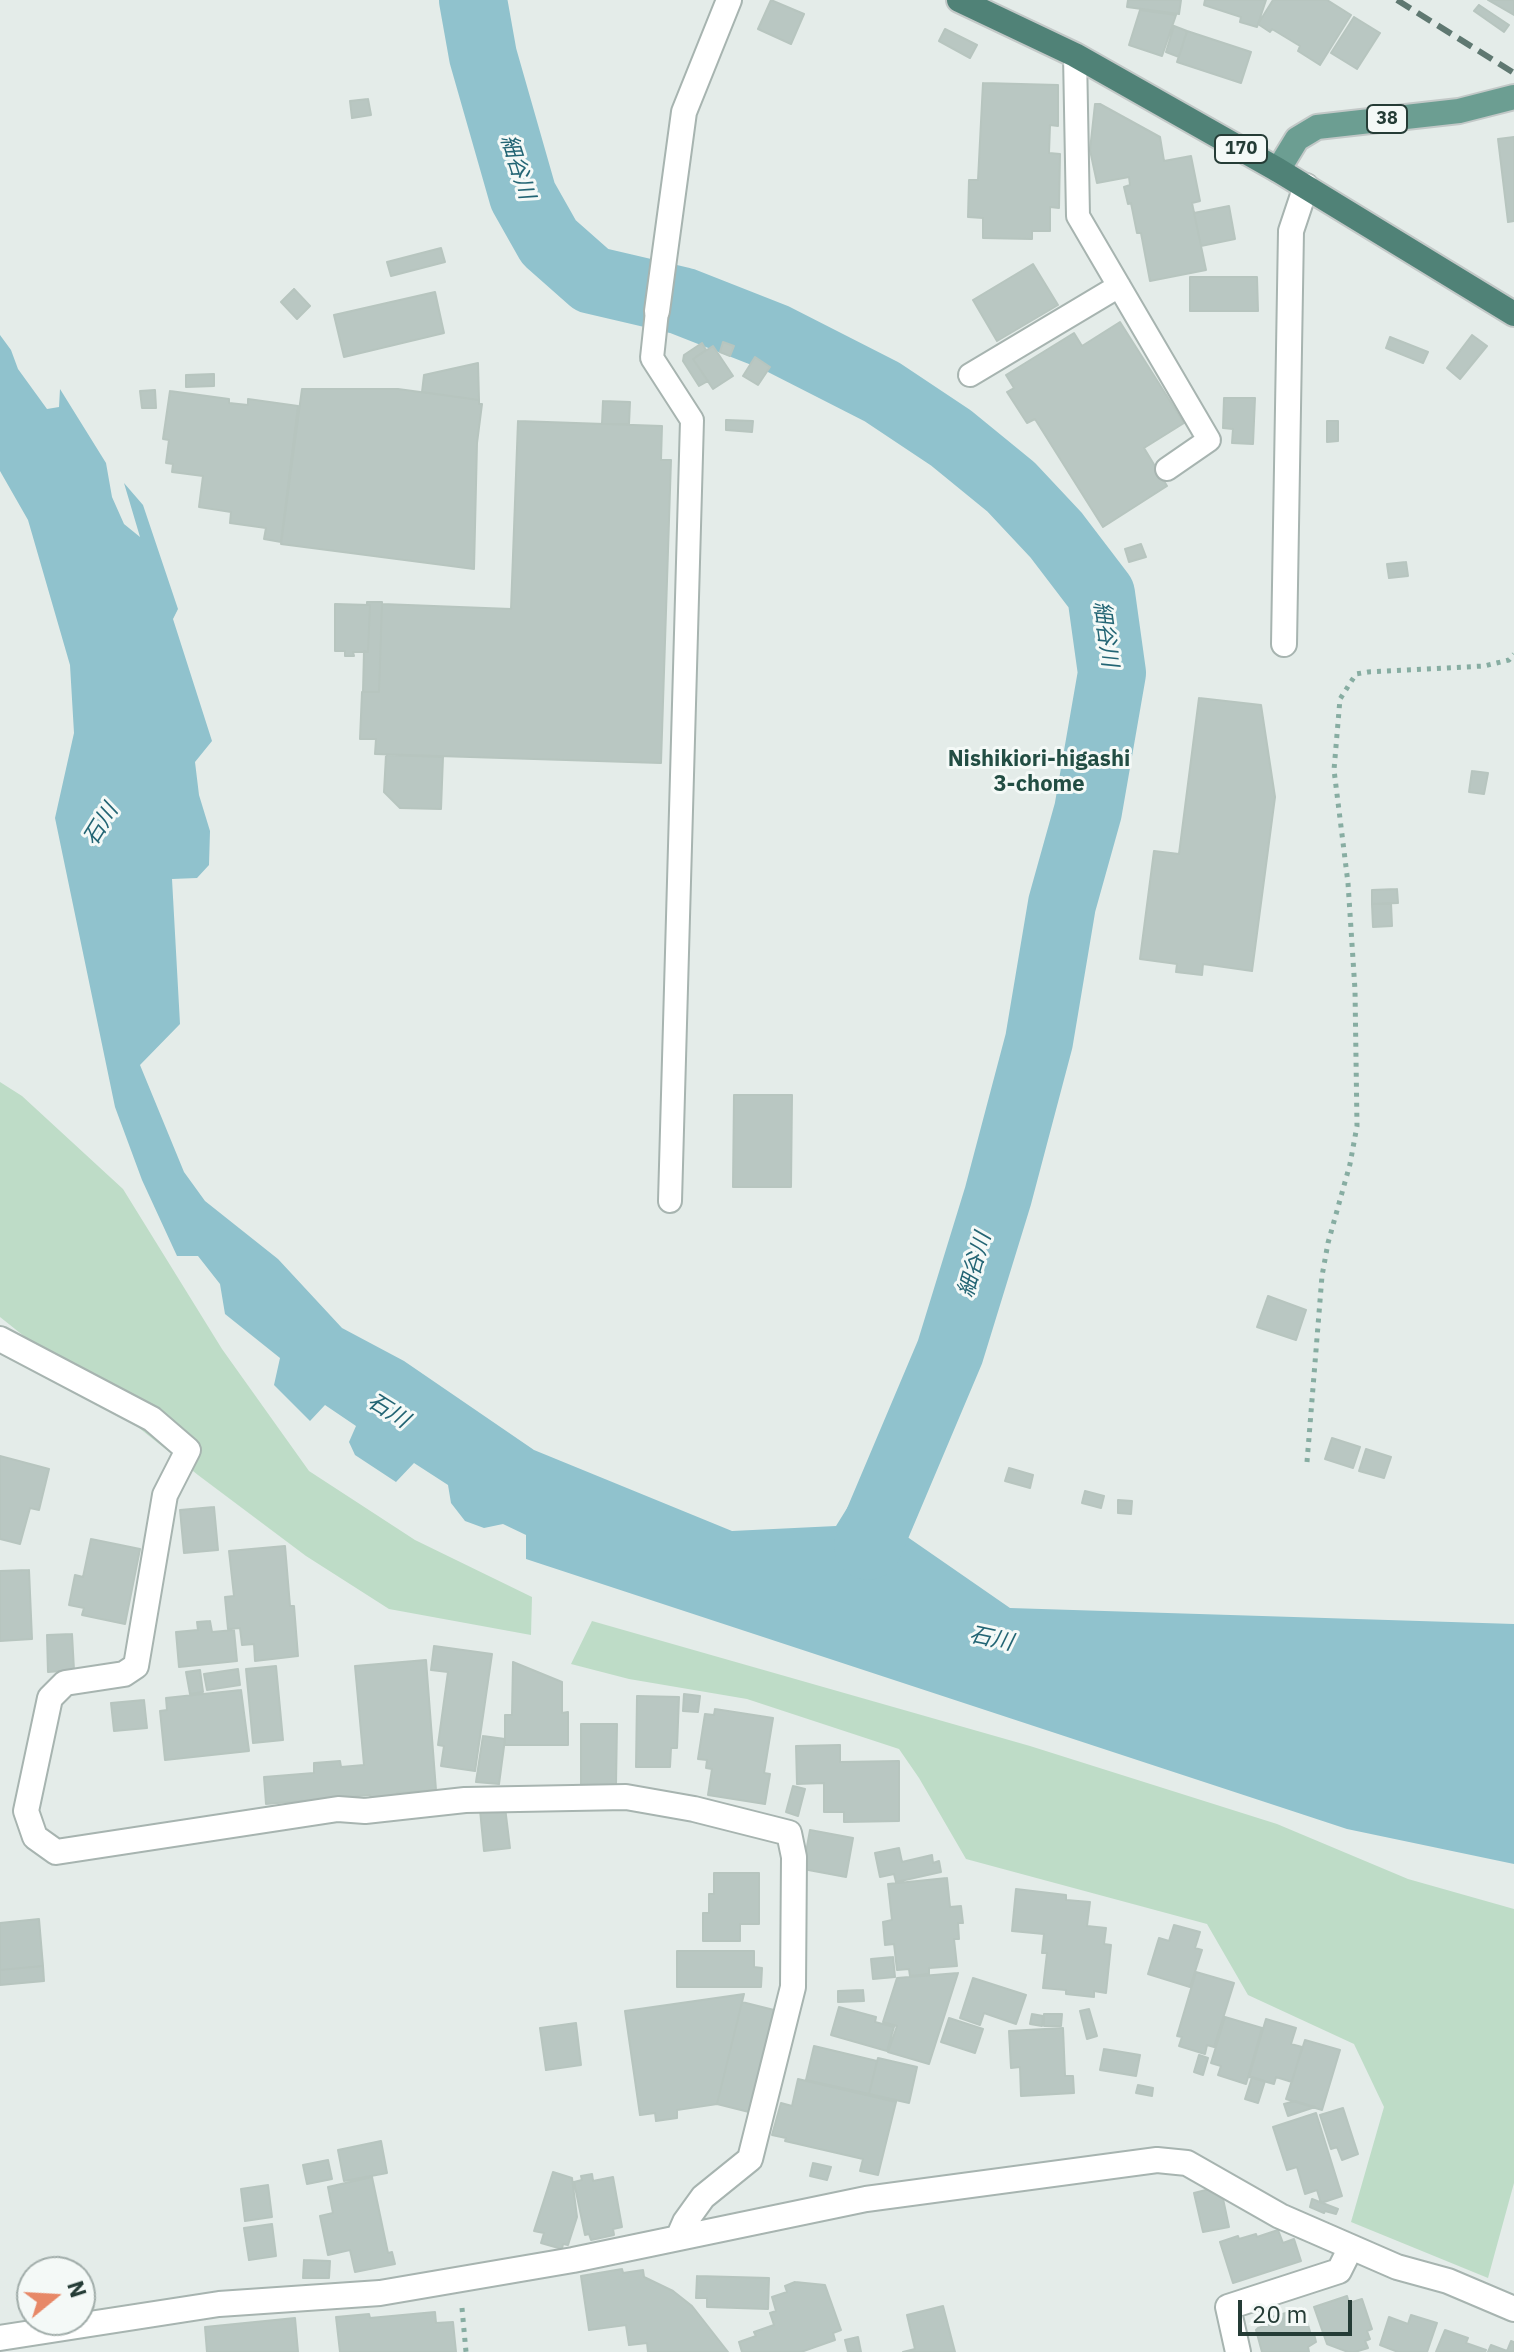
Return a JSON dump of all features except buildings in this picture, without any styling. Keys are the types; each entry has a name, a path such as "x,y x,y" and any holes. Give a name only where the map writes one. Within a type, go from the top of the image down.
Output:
{"highway":[{"name":"170","path":"959,0 1075,55 1306,186 1514,314"}],"main road":[{"name":"38","path":"1278,170 1297,139 1317,127 1459,111 1514,97"}],"street":[{"path":"657,311 684,112 729,0"},
{"path":"1284,644 1291,231 1306,186"},
{"path":"0,1339 152,1419 188,1450 165,1495 136,1666 124,1674 65,1683 50,1698 26,1811 35,1837 56,1852 338,1809 365,1811 465,1800 626,1797 694,1809 789,1833 794,1857 793,1987 750,2159 703,2197 678,2238"},
{"path":"0,2338 219,2304 380,2293 573,2260 866,2199 1157,2160 1187,2163 1280,2216 1397,2267 1448,2281 1514,2309"},
{"path":"1238,2352 1228,2307 1339,2271 1351,2247"}],"lane":[{"path":"1075,55 1078,216 1209,440 1167,469"},
{"path":"970,375 1119,286"},
{"path":"657,311 652,358 692,420 670,1201"}],"path":[{"path":"1307,1462 1322,1276 1357,1126 1355,990 1334,770 1340,699 1356,674 1484,666 1509,660 1514,654"},
{"path":"459,2279 466,2352"}],"green space":[{"path":"0,1082 22,1096 123,1189 222,1349 309,1471 415,1540 532,1597 531,1635 389,1609 306,1556 198,1475 0,1317"},
{"path":"592,1621 1030,1746 1277,1824 1408,1879 1514,1909 1514,2183 1488,2278 1351,2222 1384,2107 1354,2044 1248,1995 1207,1924 966,1859 899,1749 747,1699 629,1679 571,1664"}],"water":[{"name":"石川","path":"0,335 11,350 18,369 47,409 59,407 60,389 106,463 112,497 124,524 140,537 124,483 143,505 178,609 173,619 212,741 195,762 199,795 210,831 209,865 197,878 172,879 180,1024 140,1065 184,1172 205,1201 278,1259 342,1328 404,1361 534,1450 732,1531 836,1526 880,1455 914,1463 906,1536 1010,1608 1514,1624 1514,1864 1347,1829 526,1559 526,1535 503,1524 484,1528 465,1521 451,1503 448,1485 414,1463 396,1482 355,1455 349,1442 356,1426 325,1405 310,1421 274,1385 280,1358 225,1314 220,1284 198,1256 177,1256 142,1180 115,1107 55,818 74,733 70,665 28,520 0,471"}],"waterway":[{"name":"細谷川","path":"473,0 483,56 523,196 549,242 592,280 682,301 776,338 882,392 951,438 1011,487 1056,535 1101,594 1112,673 1088,811 1062,904 1039,1041 998,1196 950,1352 868,1546"}],"railway":[{"path":"1397,0 1514,73"}],"district":[{"name":"Nishikiori-higashi 3-chome","path":"1039,772"}]}
